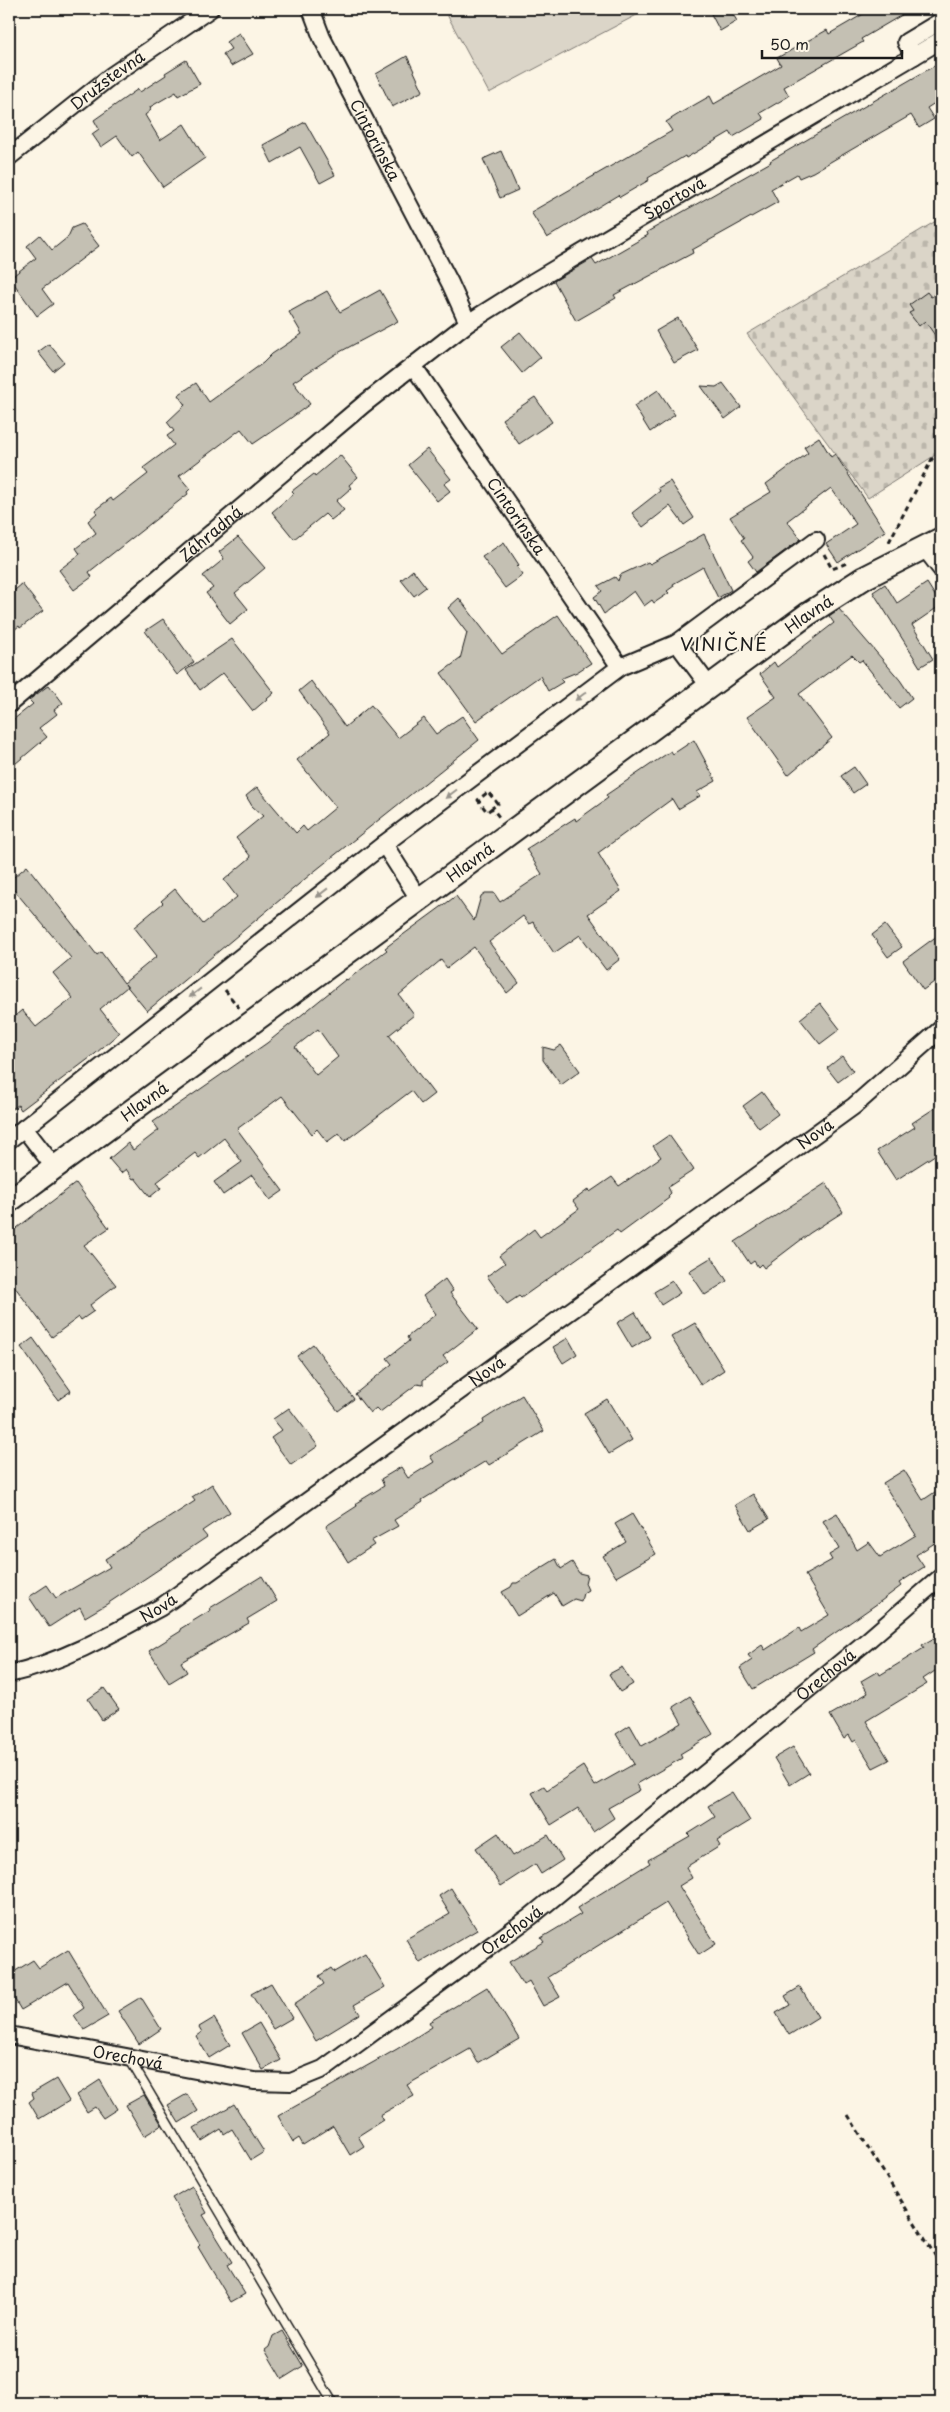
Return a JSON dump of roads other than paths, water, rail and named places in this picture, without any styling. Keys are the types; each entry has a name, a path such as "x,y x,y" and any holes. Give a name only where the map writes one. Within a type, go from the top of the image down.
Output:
{"main road":[{"name":"Hlavná","path":"9,1201 834,595 933,543"}],"street":[{"name":"Družstevná","path":"9,157 111,76 210,9"},
{"name":"Cintorínska","path":"311,9 322,38 450,284 468,323"},
{"path":"914,56 906,42 941,21"},
{"name":"Športová","path":"414,367 468,323 558,267 941,40"},
{"name":"Cintorínska","path":"414,367 620,667"},
{"name":"Záhradná","path":"9,704 364,404 414,367"},
{"path":"9,1140 384,844 620,667 677,642 816,540"},
{"path":"933,543 941,569"},
{"path":"677,642 709,686"},
{"path":"384,844 419,899"},
{"name":"Nová","path":"9,1674 61,1658 97,1642 161,1607 854,1106 941,1029"},
{"path":"24,1128 55,1168"},
{"name":"Orechová","path":"9,2035 130,2060 267,2082 291,2082 323,2070 530,1917 867,1641 941,1577"}],"lane":[{"path":"130,2060 333,2403"}],"district":[{"name":"VINIČNÉ","path":"724,644"}]}
